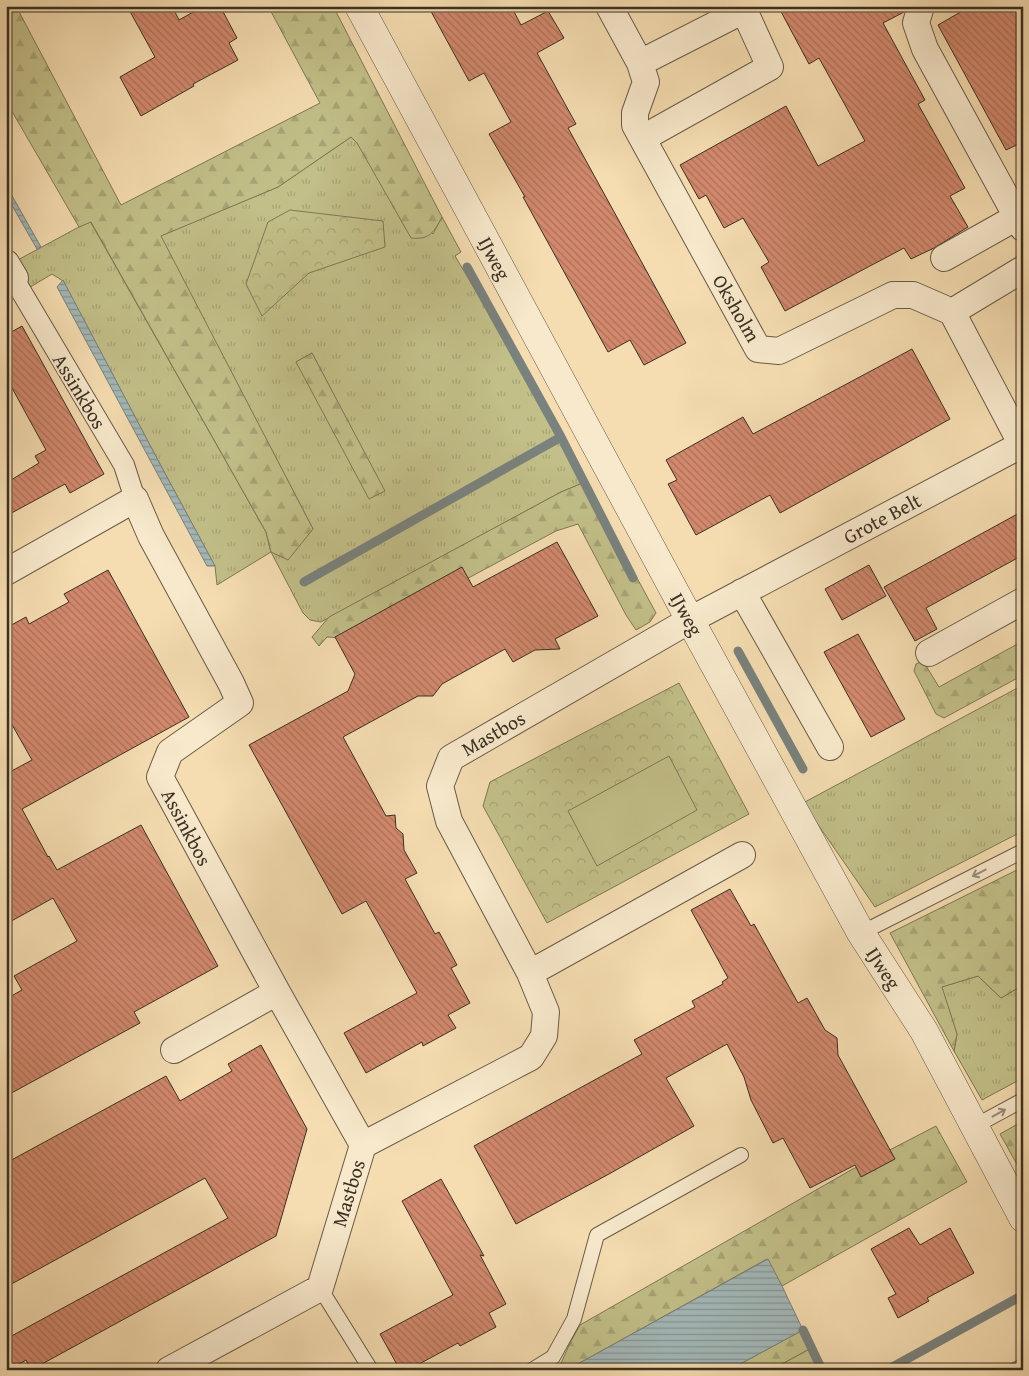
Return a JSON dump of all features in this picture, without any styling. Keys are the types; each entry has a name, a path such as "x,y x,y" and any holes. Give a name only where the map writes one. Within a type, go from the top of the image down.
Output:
{"street":[{"name":"IJweg","path":"359,6 861,933 924,1031 1023,1218"},
{"name":"Oksholm","path":"609,6 640,63 646,82 634,113 636,124 758,348 779,351 893,295 913,295 952,312"},
{"path":"921,6 916,24 925,49 1020,222 944,258"},
{"path":"640,63 744,10 770,67 643,138"},
{"path":"6,263 15,278 12,284"},
{"path":"1022,445 952,312 1023,269"},
{"name":"Assinkbos","path":"12,284 124,465 134,499 150,536 231,683 240,703 170,752 160,777 363,1145"},
{"name":"Grote Belt","path":"690,620 1022,445"},
{"path":"6,572 134,499"},
{"path":"742,592 830,747"},
{"path":"929,653 1023,601"},
{"name":"Mastbos","path":"320,1288 363,1145 531,1057 544,1036 546,1012 530,973 448,821 440,786 451,758 690,620"},
{"path":"530,973 742,855"},
{"path":"174,1050 277,992"},
{"path":"169,1370 320,1288"}],"lane":[{"path":"861,933 1023,851"},
{"path":"975,1126 1023,1100"},
{"path":"532,1370 553,1358 574,1319 596,1235 740,1155"},
{"path":"320,1288 371,1370"}],"green space":[{"path":"6,6 16,6 121,205 320,103 268,6 333,6 442,217 431,234 423,238 411,238 357,143 351,137 278,187 161,236 313,529 288,560 271,552 266,532 91,222 79,227 6,101"},
{"path":"351,137 433,234 442,217 461,252 455,256 544,406 585,482 561,492 321,622 310,620 303,613 271,552 313,529 160,236 278,187","holes":["312,353 384,491 296,362"]},
{"path":"290,210 383,221 385,247 309,273 262,316 246,284 268,222"},
{"path":"90,221 266,532 271,552 217,585 215,566 63,281 52,274 27,289 14,262"},
{"path":"312,353 385,491 369,499 296,362"},
{"path":"585,482 656,613 650,622 636,630 626,615 578,524 556,531 349,642 342,638 327,637 319,646 312,637 329,617 561,492"},
{"path":"1023,641 1023,675 944,718 936,714 914,671 916,664 923,661 939,687"},
{"path":"679,683 749,814 547,923 483,806 490,782"},
{"path":"1023,685 1023,831 875,907 803,803"},
{"path":"669,756 697,810 597,866 568,811"},
{"path":"1023,867 1023,985 1001,998 978,976 942,987 957,1034 954,1051 890,933"},
{"path":"978,976 1001,998 1023,985 1023,1078 982,1100 954,1051 957,1034 941,987"},
{"path":"1023,1121 1023,1175 1000,1134"},
{"path":"936,1126 967,1182 782,1286 767,1259 567,1370 558,1370 580,1325 851,1170"},
{"path":"803,1330 813,1347 771,1370 729,1370"},
{"path":"813,1347 827,1370 771,1370"},
{"path":"1023,1357 1023,1370 999,1370"}],"shaded area":[{"path":"6,185 41,247 37,249 6,195"},
{"path":"63,280 215,566 207,566 57,287"},
{"path":"768,1259 803,1330 729,1370 567,1370"}],"building":[{"path":"127,6 172,6 179,20 204,6 220,6 237,38 229,43 238,60 193,84 194,86 141,116 120,77 155,57"},
{"path":"428,6 511,6 521,25 548,11 564,38 537,53 576,124 568,128 686,343 644,365 630,340 608,352 489,134 511,122 484,73 469,81"},
{"path":"778,6 905,6 904,12 883,23 925,100 918,104 965,188 950,196 968,227 934,248 911,259 904,248 785,311 761,267 769,262 743,218 724,228 706,195 699,199 680,165 786,106 818,166 865,141 819,58 809,64"},
{"path":"971,6 1023,6 1023,142 1006,150 938,25"},
{"path":"22,326 104,474 70,493 65,484 6,516 6,483 39,463 35,456 46,450 6,377 6,335"},
{"path":"912,349 950,419 780,513 770,495 696,535 668,484 677,480 666,460 743,417 753,434"},
{"path":"1023,511 1023,555 926,608 937,629 915,641 884,587"},
{"path":"557,542 598,616 555,639 560,649 535,650 513,662 505,649 442,684 433,696 418,696 343,737 386,816 395,815 396,828 403,834 404,850 417,873 405,879 435,934 439,932 457,965 451,968 470,1003 448,1015 456,1028 423,1046 422,1042 366,1073 344,1033 417,993 366,901 342,914 249,745 348,691 355,674 335,637 462,567 473,587"},
{"path":"869,565 886,596 842,620 825,589"},
{"path":"108,570 189,717 22,809 57,870 141,825 218,966 134,1012 140,1023 6,1096 6,999 22,990 14,976 77,941 53,898 6,924 6,774 32,760 6,714 6,628 26,617 29,624 69,602 64,594"},
{"path":"858,634 905,719 871,737 824,652"},
{"path":"730,889 751,926 754,924 798,1003 807,998 825,1030 837,1038 838,1055 895,1159 861,1177 855,1165 810,1188 783,1138 773,1143 751,1100 744,1077 727,1044 666,1078 694,1126 516,1224 474,1146 642,1054 634,1040 695,1007 692,1001 723,984 722,982 728,978 691,910"},
{"path":"261,1045 307,1129 276,1236 31,1370 26,1360 6,1370 6,1339 228,1218 205,1178 6,1287 6,1163 166,1076 180,1101 232,1071 228,1064"},
{"path":"441,1179 484,1256 480,1255 506,1304 489,1313 496,1327 460,1346 458,1343 408,1370 400,1370 380,1334 453,1295 402,1201"},
{"path":"909,1228 920,1245 950,1228 974,1273 927,1298 929,1301 898,1318 888,1298 896,1294 871,1249"}],"waterway":[{"path":"467,267 561,437"},
{"path":"304,582 561,437 633,578"},
{"path":"738,651 803,769"},
{"path":"887,1370 1023,1295"},
{"path":"803,1330 822,1370"}]}
